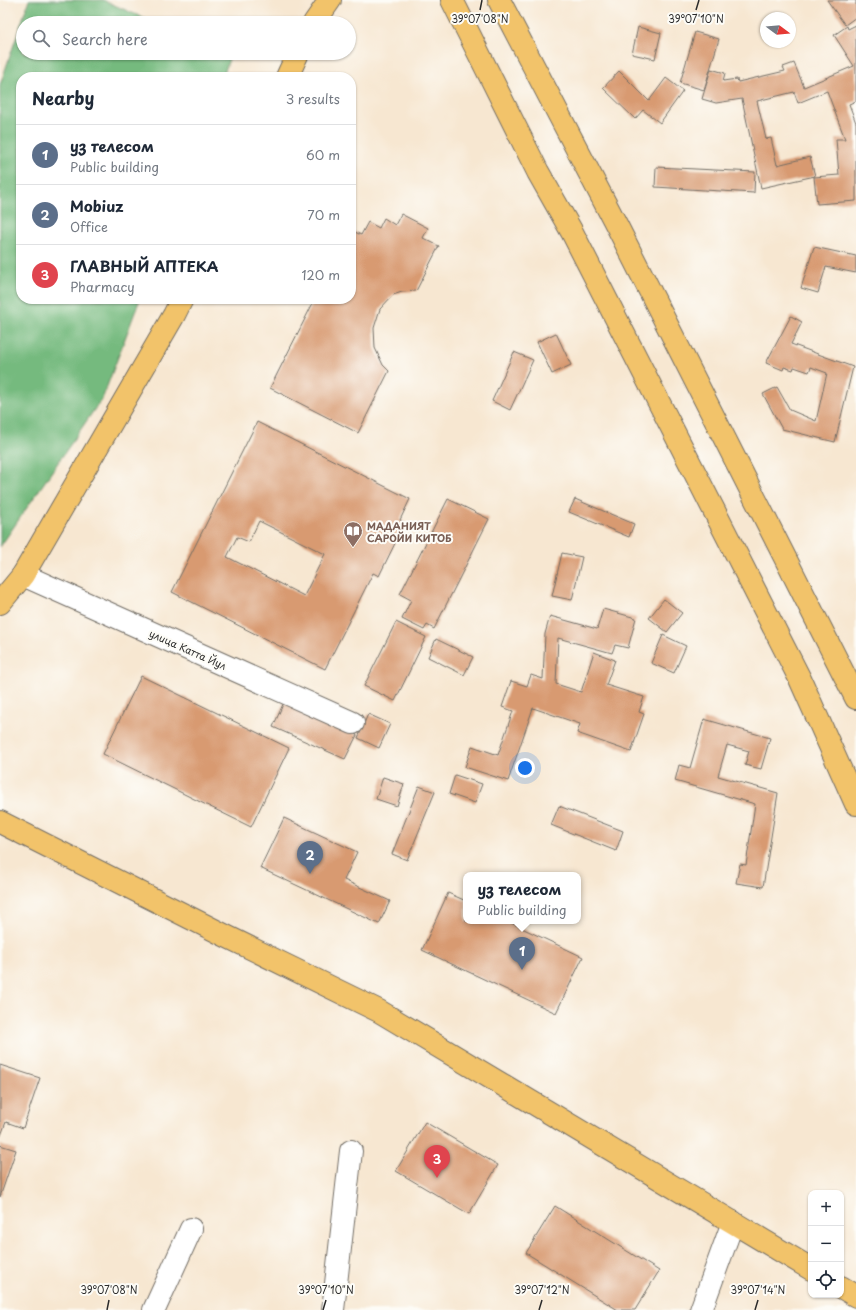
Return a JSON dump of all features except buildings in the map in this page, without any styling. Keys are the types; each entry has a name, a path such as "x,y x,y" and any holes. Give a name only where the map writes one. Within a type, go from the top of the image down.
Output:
{"main road":[{"path":"319,16 330,0"},
{"path":"452,0 538,172 572,232 800,679 855,797"},
{"path":"499,0 616,224 856,698"},
{"path":"289,72 295,60"},
{"path":"0,603 23,575 180,304"},
{"path":"0,822 379,1011 808,1267"},
{"path":"844,1289 856,1296"}],"street":[{"name":"улица Катта Йул","path":"23,575 354,723"},
{"path":"333,1310 351,1151"},
{"path":"701,1310 733,1222"},
{"path":"154,1310 191,1229"}],"green space":[{"path":"29,0 103,0 139,16 24,16"},
{"path":"16,38 16,60 229,60 225,72 16,72 16,304 138,304 103,397 0,547 0,85"}],"place":[{"name":"МАДАНИЯТ САРОЙИ КИТОБ","path":"353,548"},
{"name":"Mobiuz","path":"310,874"},
{"name":"уз телесом","path":"522,970"},
{"name":"ГЛАВНЫЙ АПТЕКА","path":"437,1178"}]}
